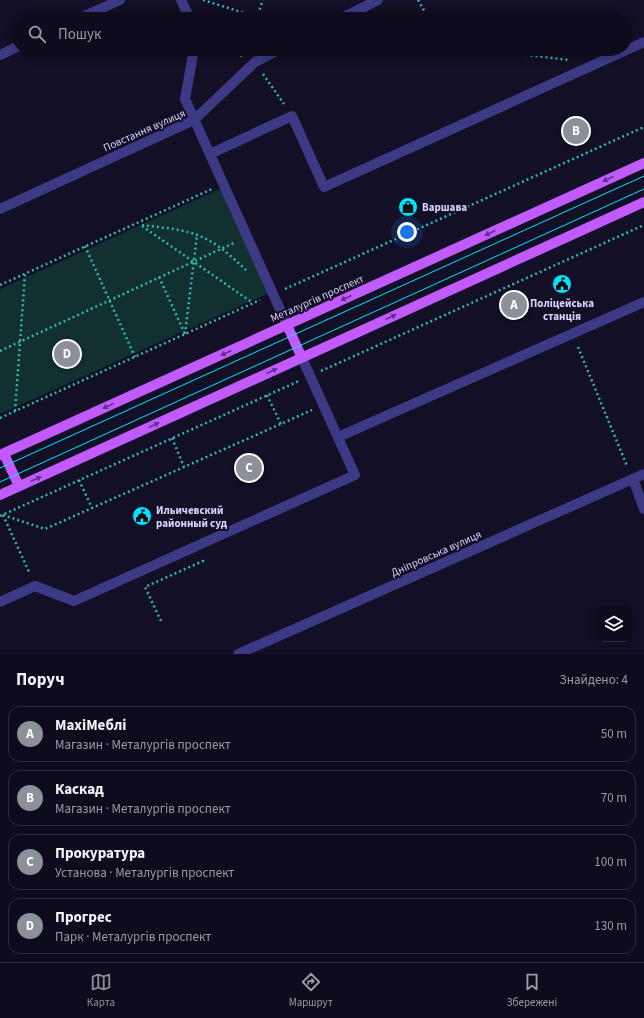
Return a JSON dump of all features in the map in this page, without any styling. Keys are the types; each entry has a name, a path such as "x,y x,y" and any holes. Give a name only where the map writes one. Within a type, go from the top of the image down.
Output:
{"main road":[{"name":"Металургів проспект","path":"1,452 287,325 644,163"},
{"path":"0,495 644,202"},
{"path":"287,325 302,358"},
{"path":"1,452 19,486"}],"street":[{"path":"93,12 120,0"},
{"path":"181,0 187,12"},
{"path":"354,12 378,0"},
{"path":"632,47 644,42"},
{"path":"0,55 12,49"},
{"path":"193,56 185,99 287,325"},
{"name":"Повстання вулиця","path":"0,209 194,120 255,62 267,56"},
{"path":"210,154 292,116 324,187 613,56"},
{"path":"338,437 644,302"},
{"path":"0,602 35,586 74,601 355,475 302,358"},
{"name":"Дніпровська вулиця","path":"238,654 644,474"},
{"path":"632,479 644,509"}],"path":[{"path":"203,0 238,12"},
{"path":"258,12 263,0"},
{"path":"418,0 425,12"},
{"path":"533,56 573,61"},
{"path":"255,62 292,116"},
{"path":"0,418 644,127"},
{"path":"0,285 223,184"},
{"path":"138,223 254,303"},
{"path":"142,225 197,235 222,248 250,274"},
{"path":"185,334 197,235"},
{"path":"0,351 247,237"},
{"path":"85,246 136,357"},
{"path":"15,411 24,274"},
{"path":"160,277 185,334"},
{"path":"572,333 632,479"},
{"path":"268,395 280,424"},
{"path":"35,586 2,514 45,530 324,404"},
{"path":"172,438 184,467"},
{"path":"79,480 92,508"},
{"path":"161,621 145,587 203,561"}],"green space":[{"path":"222,188 269,293 0,414 0,289"}],"tram line":[{"path":"0,468 644,176"},
{"path":"0,482 644,189"}],"place":[{"name":"Каскад","path":"576,131"},
{"name":"Варшава","path":"408,207"},
{"name":"Поліцейська станція","path":"562,284"},
{"name":"MaxiМеблі","path":"514,305"},
{"name":"Прогрес","path":"67,354"},
{"name":"Прокуратура","path":"249,468"},
{"name":"Ильичевский районный суд","path":"142,516"}]}
